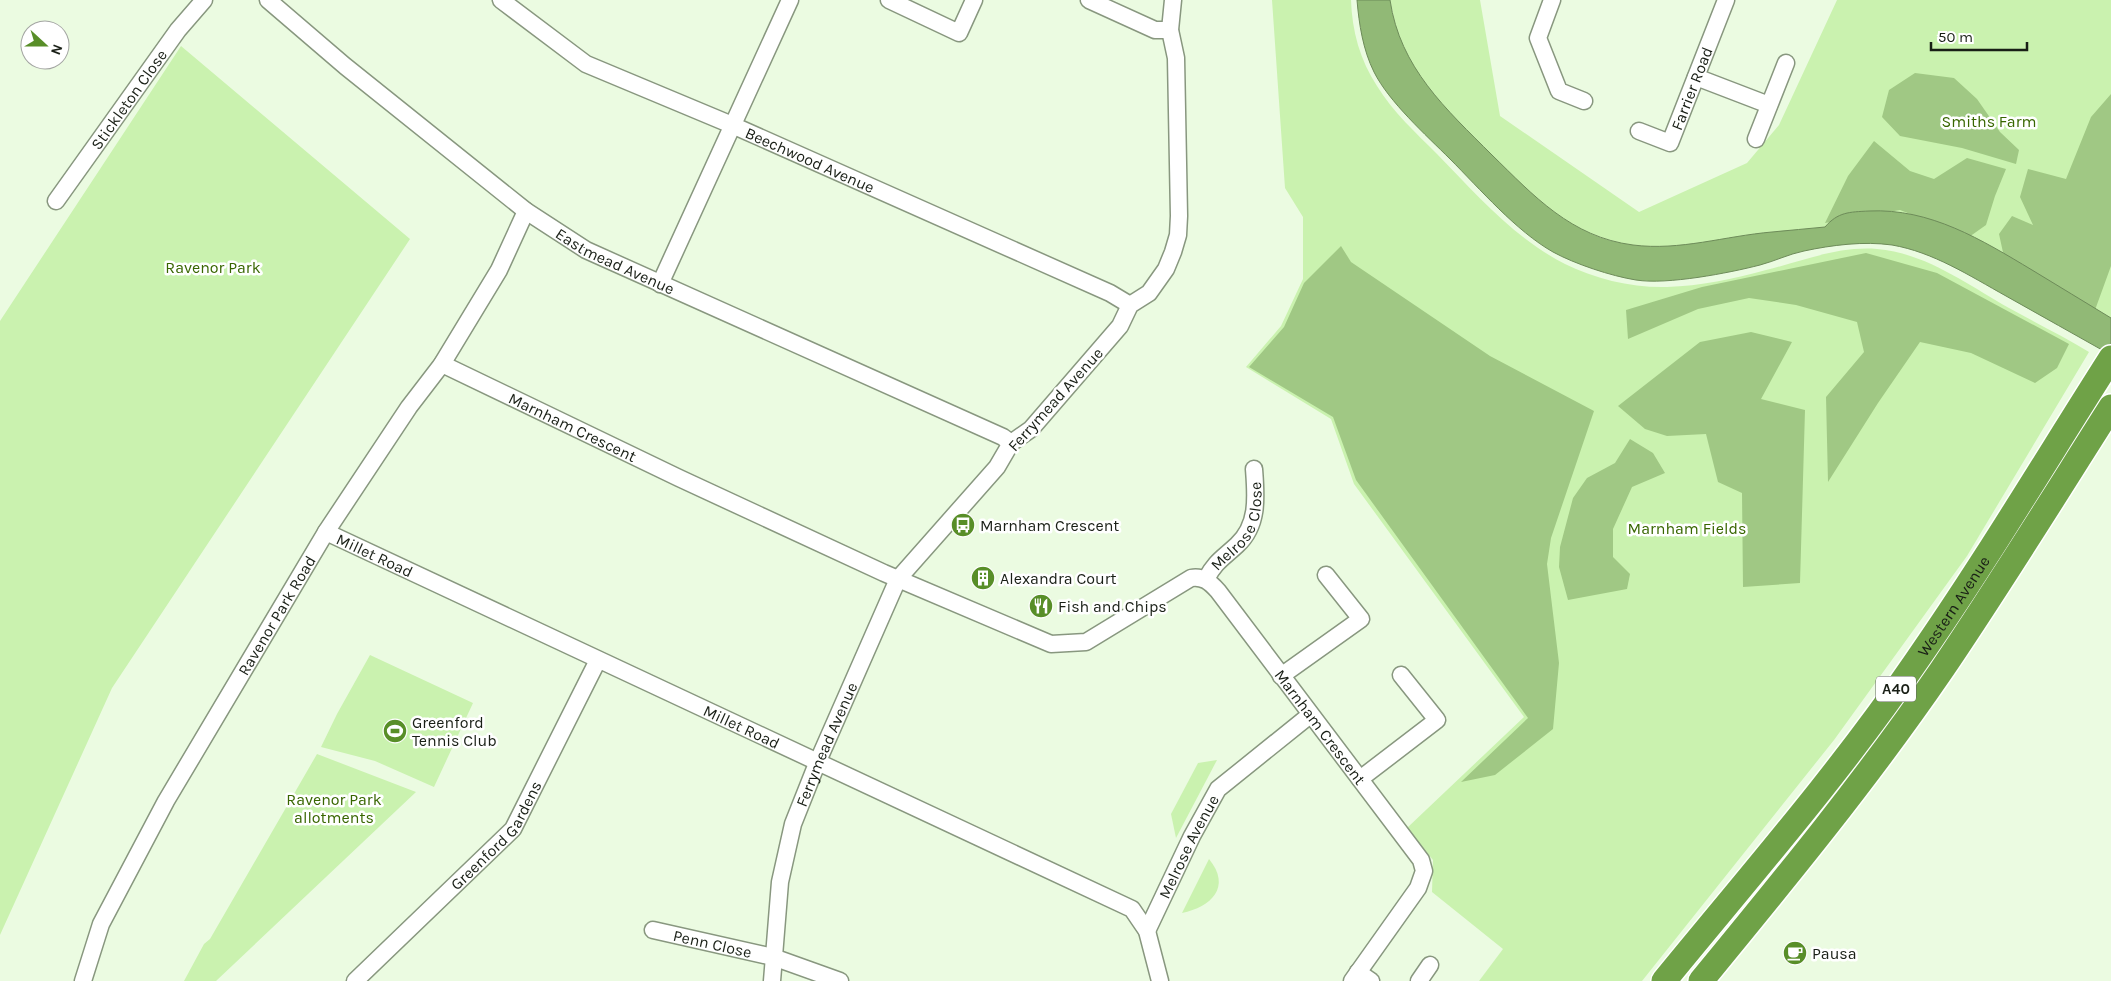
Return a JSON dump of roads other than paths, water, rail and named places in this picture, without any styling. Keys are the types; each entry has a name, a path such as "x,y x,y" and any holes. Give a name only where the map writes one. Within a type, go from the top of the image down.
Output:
{"highway":[{"name":"Western Avenue","path":"1664,981 1850,752 1914,664 1976,573 2105,367"},
{"name":"Western Avenue","path":"1701,981 1796,866 1872,768 1941,672 2111,407"}],"street":[{"name":"Stickleton Close","path":"56,201 178,30 204,0"},
{"name":"Eastmead Avenue","path":"268,0 345,66 526,211 586,250 1003,437 1011,443"},
{"name":"Beechwood Avenue","path":"501,0 586,64 732,125 1110,293 1130,304"},
{"path":"660,284 790,0"},
{"path":"889,0 959,33 974,0"},
{"path":"1089,0 1156,30 1170,30"},
{"path":"1130,304 1149,293 1166,269 1178,235 1176,58 1170,30 1173,0"},
{"path":"1552,0 1538,38 1559,91 1584,101"},
{"name":"Farrier Road","path":"1638,131 1670,143 1726,0"},
{"path":"1756,139 1786,63"},
{"path":"1696,77 1769,105"},
{"name":"Ravenor Park Road","path":"83,981 101,924 166,802 326,532 409,407 442,364 499,270 526,211"},
{"name":"Ferrymead Avenue","path":"772,981 780,882 793,824 818,761 898,579 997,467 1011,443 1031,429 1120,326 1130,304"},
{"name":"Marnham Crescent","path":"442,364 679,478 898,579 1051,644 1086,642 1191,578 1206,579 1218,591 1421,860 1424,870 1418,888 1361,978"},
{"name":"Melrose Close","path":"1206,579 1214,565 1237,545 1250,526 1257,502 1254,469"},
{"name":"Millet Road","path":"326,532 1132,909 1147,931"},
{"path":"1281,676 1361,619 1326,575"},
{"name":"Greenford Gardens","path":"355,981 513,829 598,660"},
{"path":"1360,779 1437,720 1402,676"},
{"name":"Melrose Avenue","path":"1147,931 1192,836 1218,789 1310,715"},
{"name":"Penn Close","path":"653,930 773,957 840,981"},
{"path":"1147,931 1160,981"},
{"path":"1418,981 1430,965"}],"place":[{"name":"Marnham Crescent","path":"963,525"},
{"name":"Alexandra Court","path":"983,578"},
{"name":"Fish and Chips","path":"1041,606"},
{"name":"Greenford Tennis Club","path":"395,731"},
{"name":"Pausa","path":"1795,953"}],"park label":[{"name":"Smiths Farm","path":"1989,121"},
{"name":"Ravenor Park","path":"213,267"},
{"name":"Marnham Fields","path":"1687,528"},
{"name":"Ravenor Park allotments","path":"334,808"}]}
